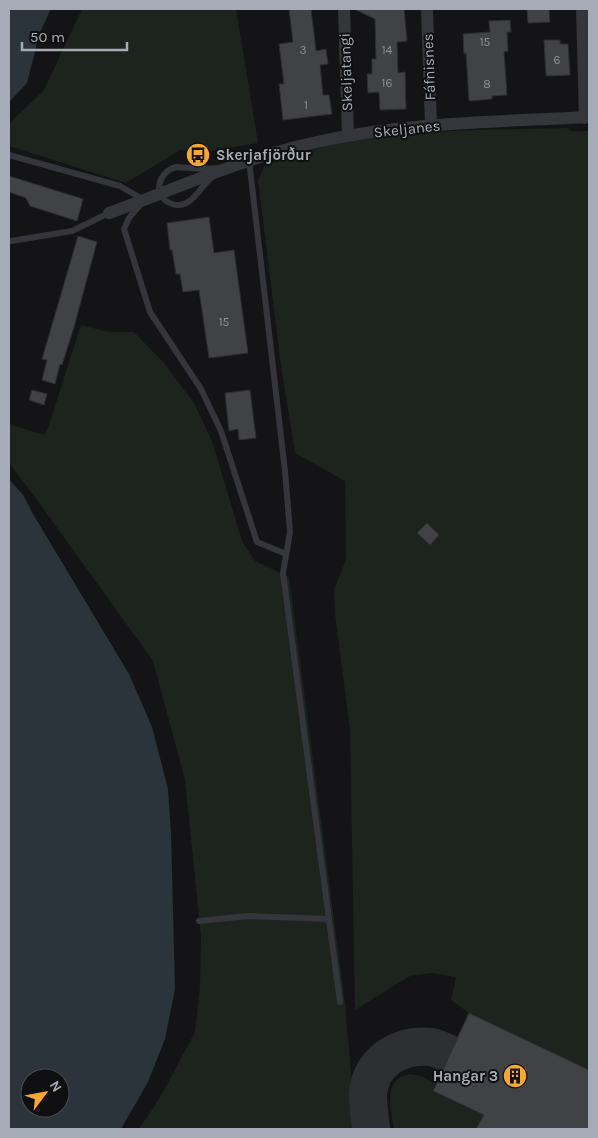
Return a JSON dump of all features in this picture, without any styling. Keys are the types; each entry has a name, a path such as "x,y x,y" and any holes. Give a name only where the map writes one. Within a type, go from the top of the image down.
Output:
{"street":[{"name":"Skeljatangi","path":"344,9 348,135"},
{"name":"Fáfnisnes","path":"427,9 431,126"},
{"path":"582,9 587,118"},
{"name":"Skeljanes","path":"109,213 249,160 290,148 348,135 431,126 587,118"}],"lane":[{"path":"9,155 120,186 144,200 129,218 124,229 150,312 201,389 221,431 257,542 286,554"},
{"path":"249,160 285,471 290,532 283,573 340,1002"},
{"name":"Skeljanes","path":"229,167 210,180 187,203 181,205 169,203 161,194 160,182 170,168 205,169 229,167"},
{"path":"11,242 72,231 109,213"},
{"path":"199,921 248,916 328,919"}],"shaded area":[{"path":"9,9 51,9 40,32 27,83 9,102"},
{"path":"82,9 236,9 258,143 206,152 180,150 126,183 9,146 9,124 44,90"},
{"path":"568,128 570,131 589,131 589,1070 469,1013 451,1000 456,977 432,973 410,976 355,1010 350,730 335,614 334,589 346,560 345,481 295,453 281,366 258,180 265,165 301,153 376,137 453,131"},
{"path":"81,325 109,332 134,332 164,363 194,403 212,441 242,541 255,561 289,577 345,1003 356,1129 139,1129 161,1096 195,1032 200,987 201,936 185,780 153,661 9,463 9,424 44,435 48,428"},
{"path":"9,479 23,495 129,674 152,727 168,789 175,989 165,1039 148,1082 121,1129 9,1129"},
{"path":"410,1074 421,1076 436,1084 433,1092 514,1129 394,1129 390,1104 392,1088 401,1077"}],"building":[{"path":"289,9 311,9 316,51 326,49 328,64 320,65 323,95 329,95 332,114 283,120 279,84 284,84 279,44 293,42"},
{"path":"354,9 404,9 407,41 397,42 398,73 405,72 406,109 380,110 379,92 368,93 367,74 372,74 372,59 376,59 375,19"},
{"path":"527,9 549,9 550,22 528,23"},
{"path":"510,20 511,32 507,32 508,51 504,52 507,95 492,96 492,99 469,101 463,34 490,32 489,21"},
{"path":"544,40 560,40 560,44 568,44 570,75 546,76"},
{"path":"9,176 83,199 77,221 30,206 26,198 9,192"},
{"path":"209,217 214,253 234,250 248,353 209,358 199,290 183,292 180,274 176,274 172,250 170,250 167,223"},
{"path":"78,236 97,242 74,327 62,365 60,364 55,384 42,380 47,360 42,359"},
{"path":"32,390 47,394 44,405 29,400"},
{"path":"250,390 256,438 239,440 238,429 229,431 225,393"},
{"path":"427,523 439,535 430,545 417,533"},
{"name":"Hangar 3","path":"469,1013 589,1070 589,1129 476,1129 484,1115 433,1091"}],"taxiway":[{"path":"371,1129 368,1095 374,1073 381,1064 389,1057 408,1048 433,1047 449,1054"}],"place":[{"name":"Skerjafjörður","path":"198,155"},
{"name":"Hangar 3","path":"515,1076"}]}
